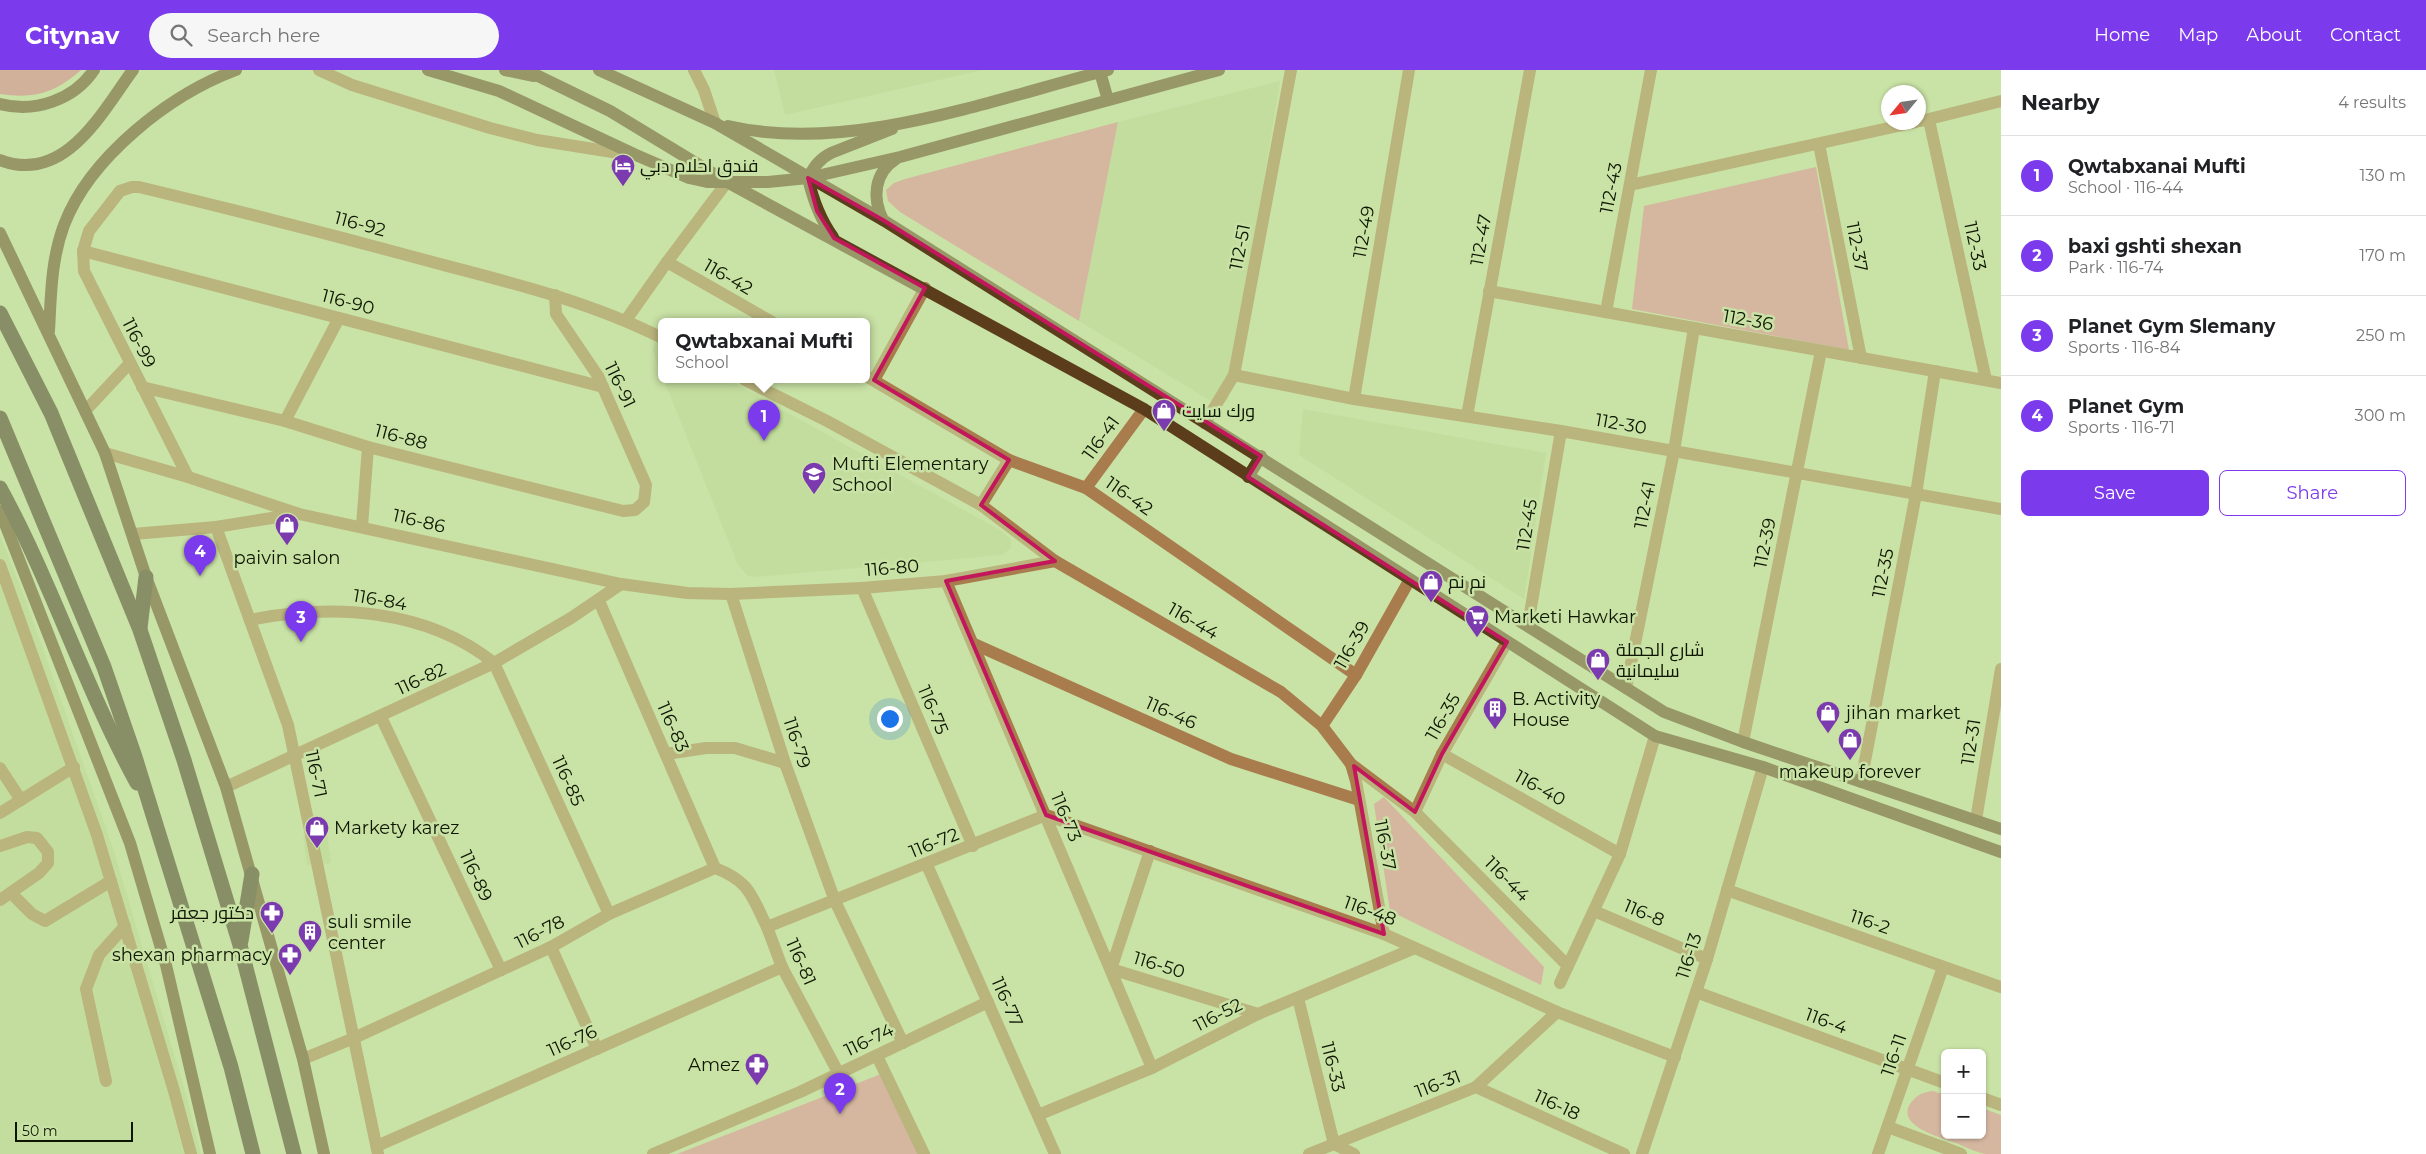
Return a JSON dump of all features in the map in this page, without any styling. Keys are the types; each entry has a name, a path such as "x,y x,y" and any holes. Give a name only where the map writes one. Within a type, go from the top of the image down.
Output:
{"highway":[{"path":"0,313 51,414 140,630 184,760 240,945 294,1154"},
{"path":"0,418 104,667 154,816 231,1067 253,1154"},
{"path":"0,488 62,616 116,746 154,816"},
{"path":"140,630 146,577"},
{"path":"240,945 252,874"}],"main road":[{"path":"0,104 35,108 54,102 86,82 94,70"},
{"path":"0,160 19,164 33,163 58,156 70,150 89,132 133,70"},
{"path":"49,334 52,274 56,251 64,225 91,178 142,125 202,84 236,70"},
{"path":"428,70 499,92 636,155 698,181 727,182 808,178 900,157 1219,70"},
{"path":"505,70 545,78"},
{"path":"526,70 610,111 727,182 834,238 1144,410 1409,581 1655,736 1762,767 2001,852"},
{"path":"599,70 715,123 883,220 1205,423 1261,456 1664,712 1744,742 2001,829"},
{"path":"715,123 774,134 830,132 912,121 1104,71 1108,100"},
{"path":"834,238 817,211 808,178 816,163 831,153 912,121"},
{"path":"883,220 876,200 876,190 884,170 900,157"},
{"path":"0,233 105,453 146,577 226,787 303,1059 324,1154"},
{"path":"1248,477 1261,456"},
{"path":"0,511 130,843 166,965 210,1154"}],"street":[{"path":"319,70 352,85 490,128 537,140 636,155"},
{"path":"694,70 704,90 715,123"},
{"name":"112-51","path":"1205,423 1234,375 1291,70"},
{"name":"112-49","path":"1354,399 1409,70"},
{"name":"112-47","path":"1466,416 1530,70"},
{"name":"112-43","path":"1606,312 1651,70"},
{"path":"1926,120 2001,101"},
{"path":"1630,185 1881,130"},
{"name":"112-33","path":"1923,130 1986,380"},
{"name":"112-37","path":"1819,144 1861,358"},
{"path":"658,336 626,320 727,182"},
{"name":"116-92","path":"95,222 120,192 132,187 139,187 290,224 555,295 626,320"},
{"name":"116-99","path":"95,222 89,231 83,251 87,280 188,477"},
{"name":"116-90","path":"83,251 603,387"},
{"name":"116-42","path":"667,262 765,318"},
{"path":"870,378 925,288"},
{"name":"112-36","path":"1489,291 2001,383"},
{"name":"116-91","path":"555,295 556,314 603,387 646,485 646,496"},
{"path":"286,421 339,318"},
{"name":"112-41","path":"1626,688 1674,451 1694,328"},
{"name":"112-39","path":"1744,742 1821,350"},
{"path":"86,410 130,363"},
{"name":"112-35","path":"1861,782 1916,494 1935,371"},
{"name":"112-30","path":"1234,375 1354,399 1561,431 2001,509"},
{"name":"116-42","path":"870,378 1009,460 1086,488 1356,674"},
{"name":"116-44","path":"751,383 826,421 981,505 1055,561 1281,692 1322,726 1351,764 1415,812 1568,966"},
{"name":"116-88","path":"142,387 286,421 368,446 623,511 640,506 646,496"},
{"name":"116-41","path":"1086,488 1144,410"},
{"name":"112-45","path":"1528,625 1561,431"},
{"path":"362,526 368,446"},
{"name":"116-86","path":"105,453 188,477 299,514 362,526 621,584 687,593 731,594"},
{"path":"981,505 1009,460"},
{"path":"133,534 216,527 299,514"},
{"name":"116-71","path":"216,527 283,708 378,1150"},
{"name":"116-80","path":"731,594 862,588 946,581 1055,561"},
{"path":"1,571 74,767 125,926 191,1154"},
{"name":"116-73","path":"946,581 1152,1068"},
{"name":"116-39","path":"1322,726 1356,674 1409,581"},
{"name":"116-82","path":"226,787 295,757 494,663 598,601 621,584"},
{"name":"116-75","path":"862,588 972,846"},
{"name":"116-79","path":"731,594 785,764 835,901 903,1043"},
{"name":"116-83","path":"598,601 716,868"},
{"name":"116-84","path":"250,620 300,612 332,610 395,618 452,636 480,652 494,663"},
{"name":"116-35","path":"1415,812 1442,754 1507,642"},
{"name":"116-46","path":"974,644 1231,759 1359,800"},
{"name":"116-85","path":"494,663 610,914"},
{"name":"112-31","path":"1976,820 2000,685 2001,669"},
{"name":"116-89","path":"381,716 501,970"},
{"path":"1560,983 1620,854 1655,736"},
{"path":"666,754 706,748 735,748 785,764"},
{"name":"116-40","path":"1442,754 1620,854"},
{"name":"116-37","path":"1351,764 1384,934"},
{"path":"0,813 74,767"},
{"name":"116-13","path":"1642,1154 1707,959 1762,767"},
{"path":"0,768 21,800"},
{"name":"116-72","path":"835,901 928,865 1046,815"},
{"name":"116-48","path":"1046,815 1384,934 1557,1012 1675,1057"},
{"path":"0,846 27,837 37,838 48,852 48,862 44,868 5,897 45,921 111,881"},
{"name":"116-50","path":"1150,852 1111,968 1258,1014"},
{"name":"116-77","path":"928,865 1055,1154"},
{"path":"716,868 732,874 748,888 767,927"},
{"name":"116-78","path":"303,1059 354,1038 550,948 610,914 716,868"},
{"name":"116-2","path":"1727,890 2001,987"},
{"name":"116-81","path":"835,901 767,927 782,968 839,1074"},
{"name":"116-8","path":"1594,911 1707,959"},
{"path":"106,1081 86,989 99,955 125,926"},
{"path":"550,948 597,1049"},
{"name":"116-52","path":"1038,1114 1152,1068 1258,1014 1415,948"},
{"name":"116-11","path":"1878,1154 1943,967"},
{"name":"116-76","path":"378,1150 597,1049 782,968"},
{"name":"116-4","path":"1696,992 1941,1082"},
{"name":"116-33","path":"1298,998 1334,1144"},
{"name":"116-74","path":"653,1154 839,1074 988,1002"},
{"name":"116-31","path":"1310,1154 1476,1088 1557,1012"},
{"path":"877,1056 924,1154"},
{"name":"116-18","path":"1476,1088 1617,1153"},
{"path":"1986,1099 2001,1104"},
{"path":"1888,1127 1961,1154"},
{"path":"1334,1144 1354,1154"}],"highlighted area":[{"path":"808,178 883,220 1261,456 1248,477 1507,642 1442,754 1415,812 1354,766 1384,934 1046,815 946,581 1055,561 981,505 1009,460 874,380 925,288 834,238 817,211"}],"shaded area":[{"path":"0,70 81,70 53,89 24,96 0,94"},
{"path":"774,70 983,70 785,115"},
{"path":"1280,81 1228,401 1214,403 1079,321 1118,122"},
{"path":"1118,122 1079,321 900,212 888,201 886,190 894,183 905,179"},
{"path":"1816,167 1849,350 1632,309 1644,206"},
{"path":"658,343 658,365 652,349"},
{"path":"665,383 733,383 1002,531 1011,540 1011,548 1002,555 756,577 748,576 738,565"},
{"path":"1303,409 1546,453 1524,599 1299,455"},
{"path":"0,535 26,601 113,848 187,1098 201,1154 0,1154"},
{"path":"1384,797 1544,967 1541,985 1390,911 1374,804"},
{"name":"Markety karez","path":"327,833 331,863 307,865 303,836"},
{"path":"881,1074 922,1154 677,1154"},
{"path":"1933,1091 1941,1094 1941,1137 1922,1130 1909,1119 1907,1112 1910,1104 1920,1094"},
{"path":"1986,1109 2001,1115 2001,1154 1985,1154 1945,1139 1986,1139"}],"place":[{"name":"فندق احلام دبي","path":"623,187"},
{"name":"ورك سايت","path":"1164,432"},
{"name":"Qwtabxanai Mufti","path":"764,441"},
{"name":"Mufti Elementary School","path":"814,495"},
{"name":"paivin salon","path":"287,546"},
{"name":"Planet Gym","path":"200,576"},
{"name":"نم نم","path":"1431,603"},
{"name":"Marketi Hawkar","path":"1477,638"},
{"name":"Planet Gym Slemany","path":"301,642"},
{"name":"شارع الجملة سليمانية","path":"1598,681"},
{"name":"B. Activity House","path":"1495,730"},
{"name":"jihan market","path":"1828,734"},
{"name":"makeup forever","path":"1850,761"},
{"name":"Markety karez","path":"317,849"},
{"name":"دكتور جعفر","path":"272,934"},
{"name":"suli smile center","path":"310,953"},
{"name":"shexan pharmacy","path":"290,976"},
{"name":"Amez","path":"757,1086"},
{"name":"baxi gshti shexan","path":"840,1114"}]}
